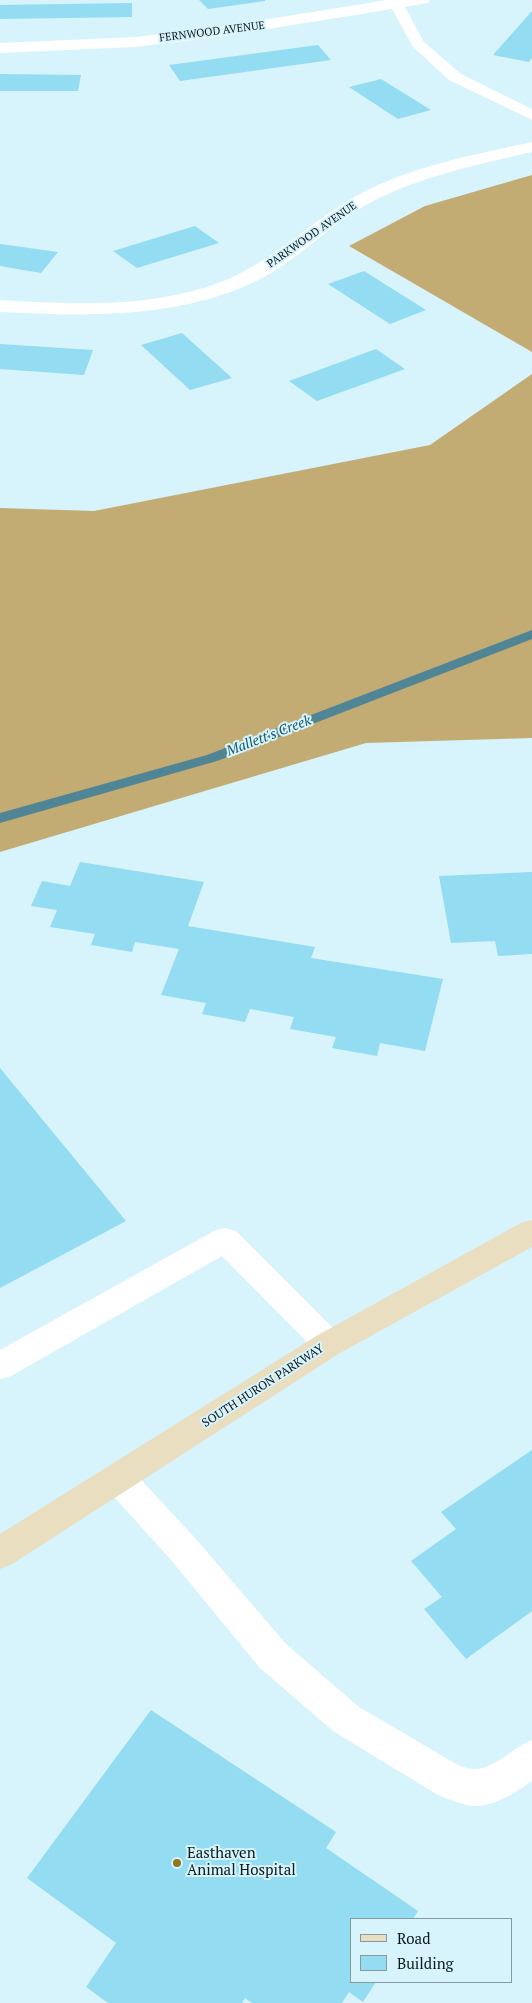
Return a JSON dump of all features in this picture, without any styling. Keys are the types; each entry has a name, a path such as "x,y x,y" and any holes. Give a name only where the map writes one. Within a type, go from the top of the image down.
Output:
{"main road":[{"name":"SOUTH HURON PARKWAY","path":"0,1553 329,1344 532,1232"}],"street":[{"name":"FERNWOOD AVENUE","path":"0,48 144,41 225,31 395,2 423,0"},
{"path":"395,2 418,44 455,77 532,115"},
{"name":"PARKWOOD AVENUE","path":"0,306 46,309 112,308 208,293 244,280 276,262 366,198 410,180 452,166 532,146"},
{"path":"0,1366 225,1240 329,1344"},
{"path":"119,1479 183,1548 202,1574 273,1656 346,1719 451,1782 476,1788 501,1781 532,1758"}],"shaded area":[{"path":"532,175 532,352 349,246 425,206"},
{"path":"532,374 532,738 366,743 0,852 0,508 94,511 430,445"}],"building":[{"path":"199,0 265,0 265,1 208,9"},
{"path":"132,3 132,17 0,19 0,5"},
{"path":"532,11 532,58 529,62 493,55"},
{"path":"318,45 331,60 180,81 169,65"},
{"path":"0,74 81,75 78,91 0,91"},
{"path":"381,79 431,110 398,119 349,87"},
{"path":"195,226 219,243 137,268 113,251"},
{"path":"0,244 58,252 41,273 0,266"},
{"path":"364,271 426,310 390,324 328,284"},
{"path":"182,333 232,378 190,390 141,345"},
{"path":"0,344 93,350 84,375 0,369"},
{"path":"376,349 405,369 317,401 289,381"},
{"path":"80,862 204,882 188,926 315,947 311,958 443,979 425,1051 380,1043 377,1056 332,1048 336,1037 290,1029 294,1017 250,1009 245,1022 202,1014 206,1003 161,995 179,949 135,942 132,952 91,945 95,934 50,927 57,910 31,906 42,881 70,886"},
{"path":"532,872 532,954 498,956 495,941 451,943 439,876"},
{"path":"0,1068 126,1221 0,1288"},
{"path":"532,1450 532,1611 466,1659 424,1609 442,1597 411,1561 456,1529 441,1512"},
{"name":"Easthaven Animal Hospital","path":"151,1710 336,1832 326,1848 418,1911 414,1918 350,1918 350,1983 375,1983 363,2002 349,1992 342,2003 252,2003 245,1998 242,2003 108,2003 86,1987 116,1943 27,1878"}],"waterway":[{"name":"Mallett's Creek","path":"0,818 212,758 532,634"}],"place":[{"name":"Easthaven Animal Hospital","path":"177,1863"}]}
